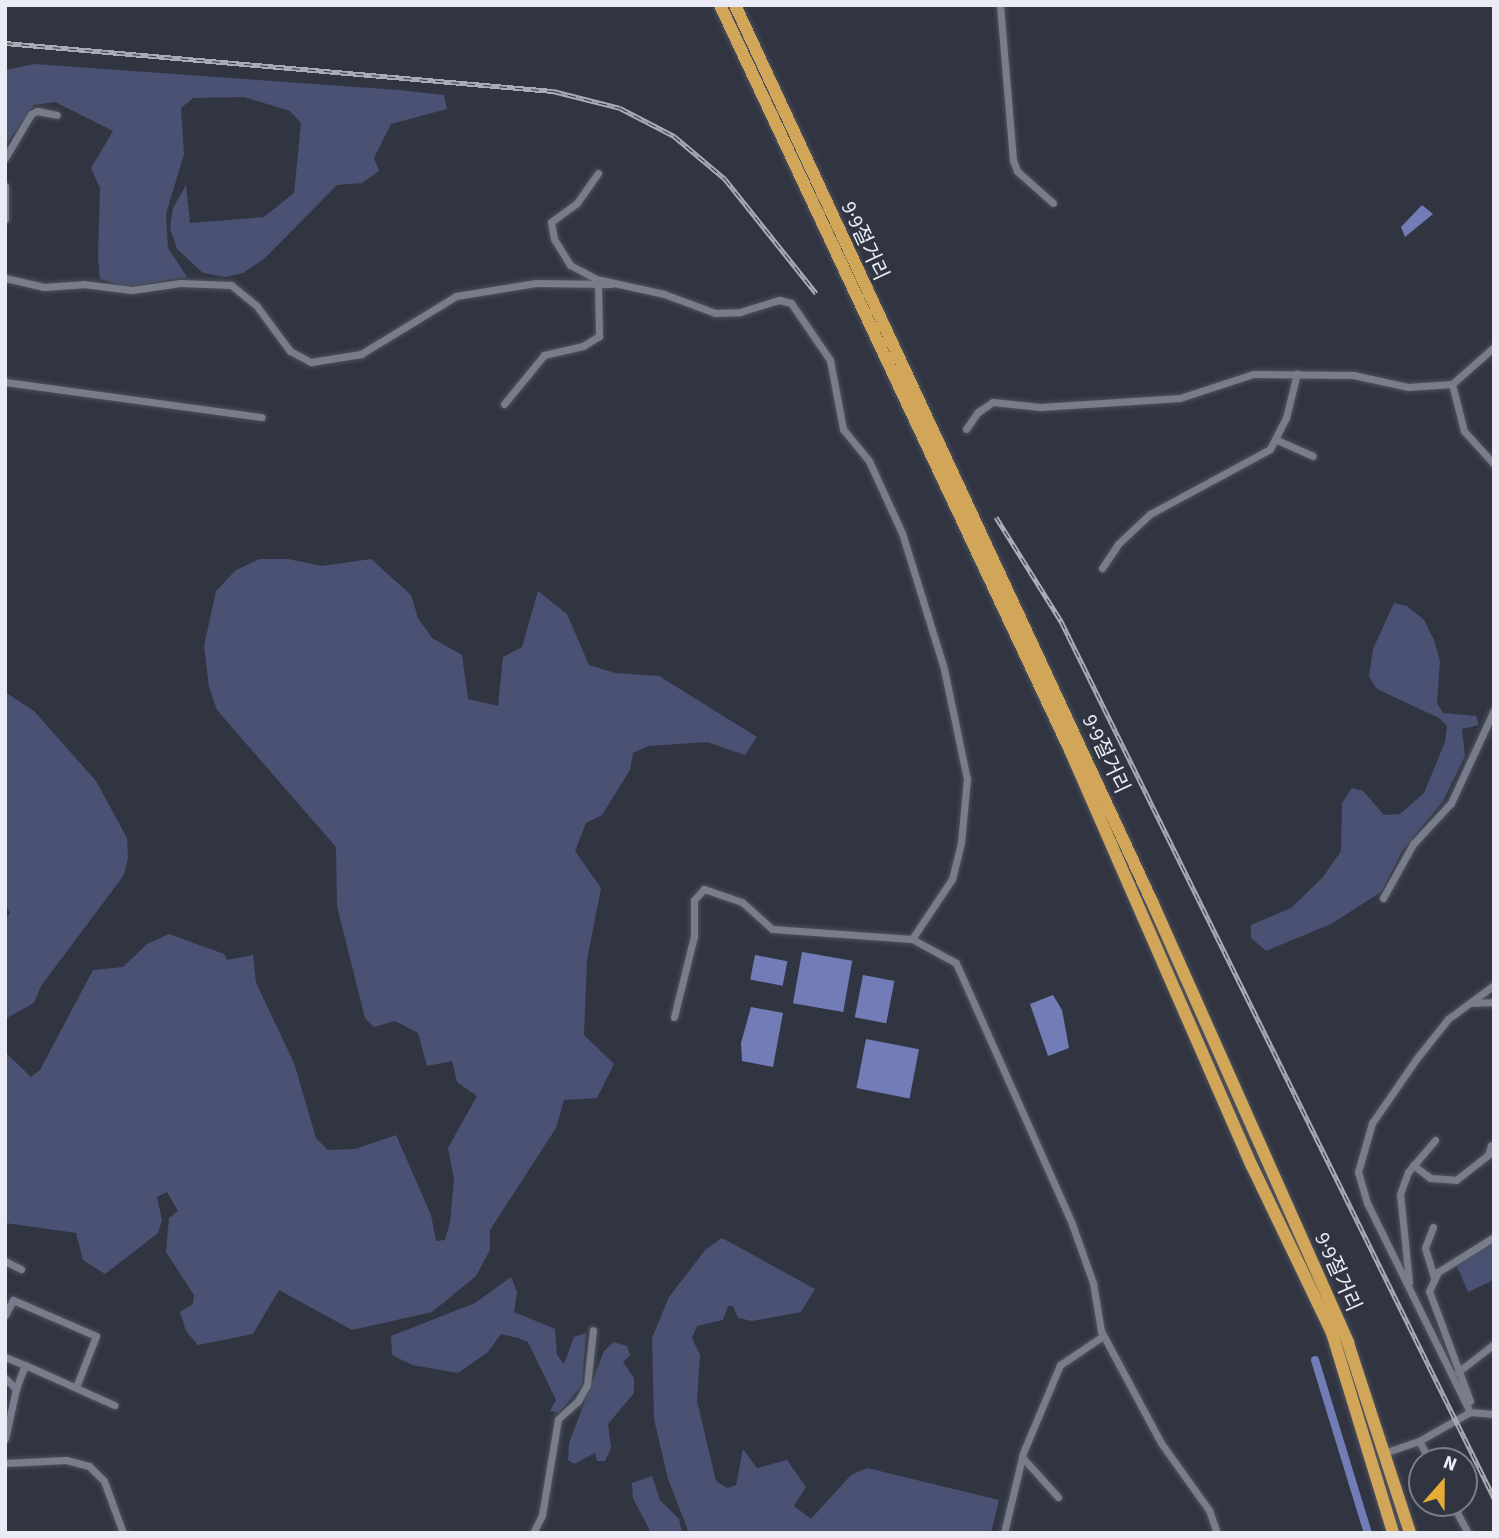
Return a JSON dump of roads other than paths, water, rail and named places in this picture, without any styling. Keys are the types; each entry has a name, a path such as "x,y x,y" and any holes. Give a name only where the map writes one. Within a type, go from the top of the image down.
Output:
{"highway":[{"name":"9·9절거리","path":"720,5 1070,750 1252,1166 1332,1333 1393,1533"},
{"name":"9·9절거리","path":"735,5 1153,904 1348,1343 1410,1533"}],"street":[{"path":"1000,5 1013,160 1017,171 1053,203"},
{"path":"5,158 31,114 37,111 57,115"},
{"path":"598,173 577,203 553,218 551,230 574,270 615,284 664,294 715,313 740,313 785,301 830,360 843,429 869,461 902,533 962,743 967,779 961,843 948,886 912,939"},
{"path":"5,186 5,219"},
{"path":"5,278 44,287 83,284 132,290 180,283 231,285 256,305 290,351 311,362 361,354 456,296 536,283 598,286 615,284"},
{"path":"504,404 544,355 583,346 599,336 598,286"},
{"path":"966,429 978,412 993,402 1040,407 1181,398 1253,374 1353,375 1408,387 1452,384 1494,347"},
{"path":"1102,568 1118,544 1150,514 1260,456 1277,440 1297,373"},
{"path":"5,382 262,417"},
{"path":"1452,384 1464,431 1494,464"},
{"path":"1277,440 1313,457"},
{"path":"1383,898 1413,844 1451,803 1494,710"},
{"path":"674,1017 691,952 694,900 699,890 718,891 742,902 772,929 856,932 912,939 956,963 963,973 1072,1224 1093,1283 1103,1336 1161,1443 1209,1510 1217,1533"},
{"path":"1472,1412 1360,1186 1359,1156 1372,1123 1417,1058 1448,1019 1494,985"},
{"path":"1469,1003 1494,1002"},
{"path":"1410,1289 1400,1194 1413,1165 1435,1140"},
{"path":"1413,1165 1430,1178 1456,1180 1488,1155 1491,1145"},
{"path":"1433,1227 1425,1248 1434,1276 1430,1302 1472,1412"},
{"path":"1434,1276 1494,1237"},
{"path":"5,1261 21,1269"},
{"path":"5,1315 13,1300 96,1336 76,1387"},
{"path":"533,1533 542,1515 557,1422 587,1385 593,1330"},
{"path":"1004,1533 1022,1457 1060,1365 1103,1336"},
{"path":"1458,1372 1494,1344"},
{"path":"5,1357 114,1405"},
{"path":"5,1439 24,1365"},
{"path":"5,1378 16,1389"},
{"path":"1384,1453 1419,1441 1472,1412 1494,1414"},
{"path":"1419,1441 1422,1447"},
{"path":"1022,1457 1058,1497"},
{"path":"5,1463 66,1460 89,1466 104,1481 123,1533"},
{"path":"1459,1517 1468,1533"}],"waterway":[{"path":"1315,1360 1368,1533"}],"railway":[{"path":"5,43 553,91 620,108 674,136 725,179 816,293"},
{"path":"996,517 1061,621 1494,1498"}]}
